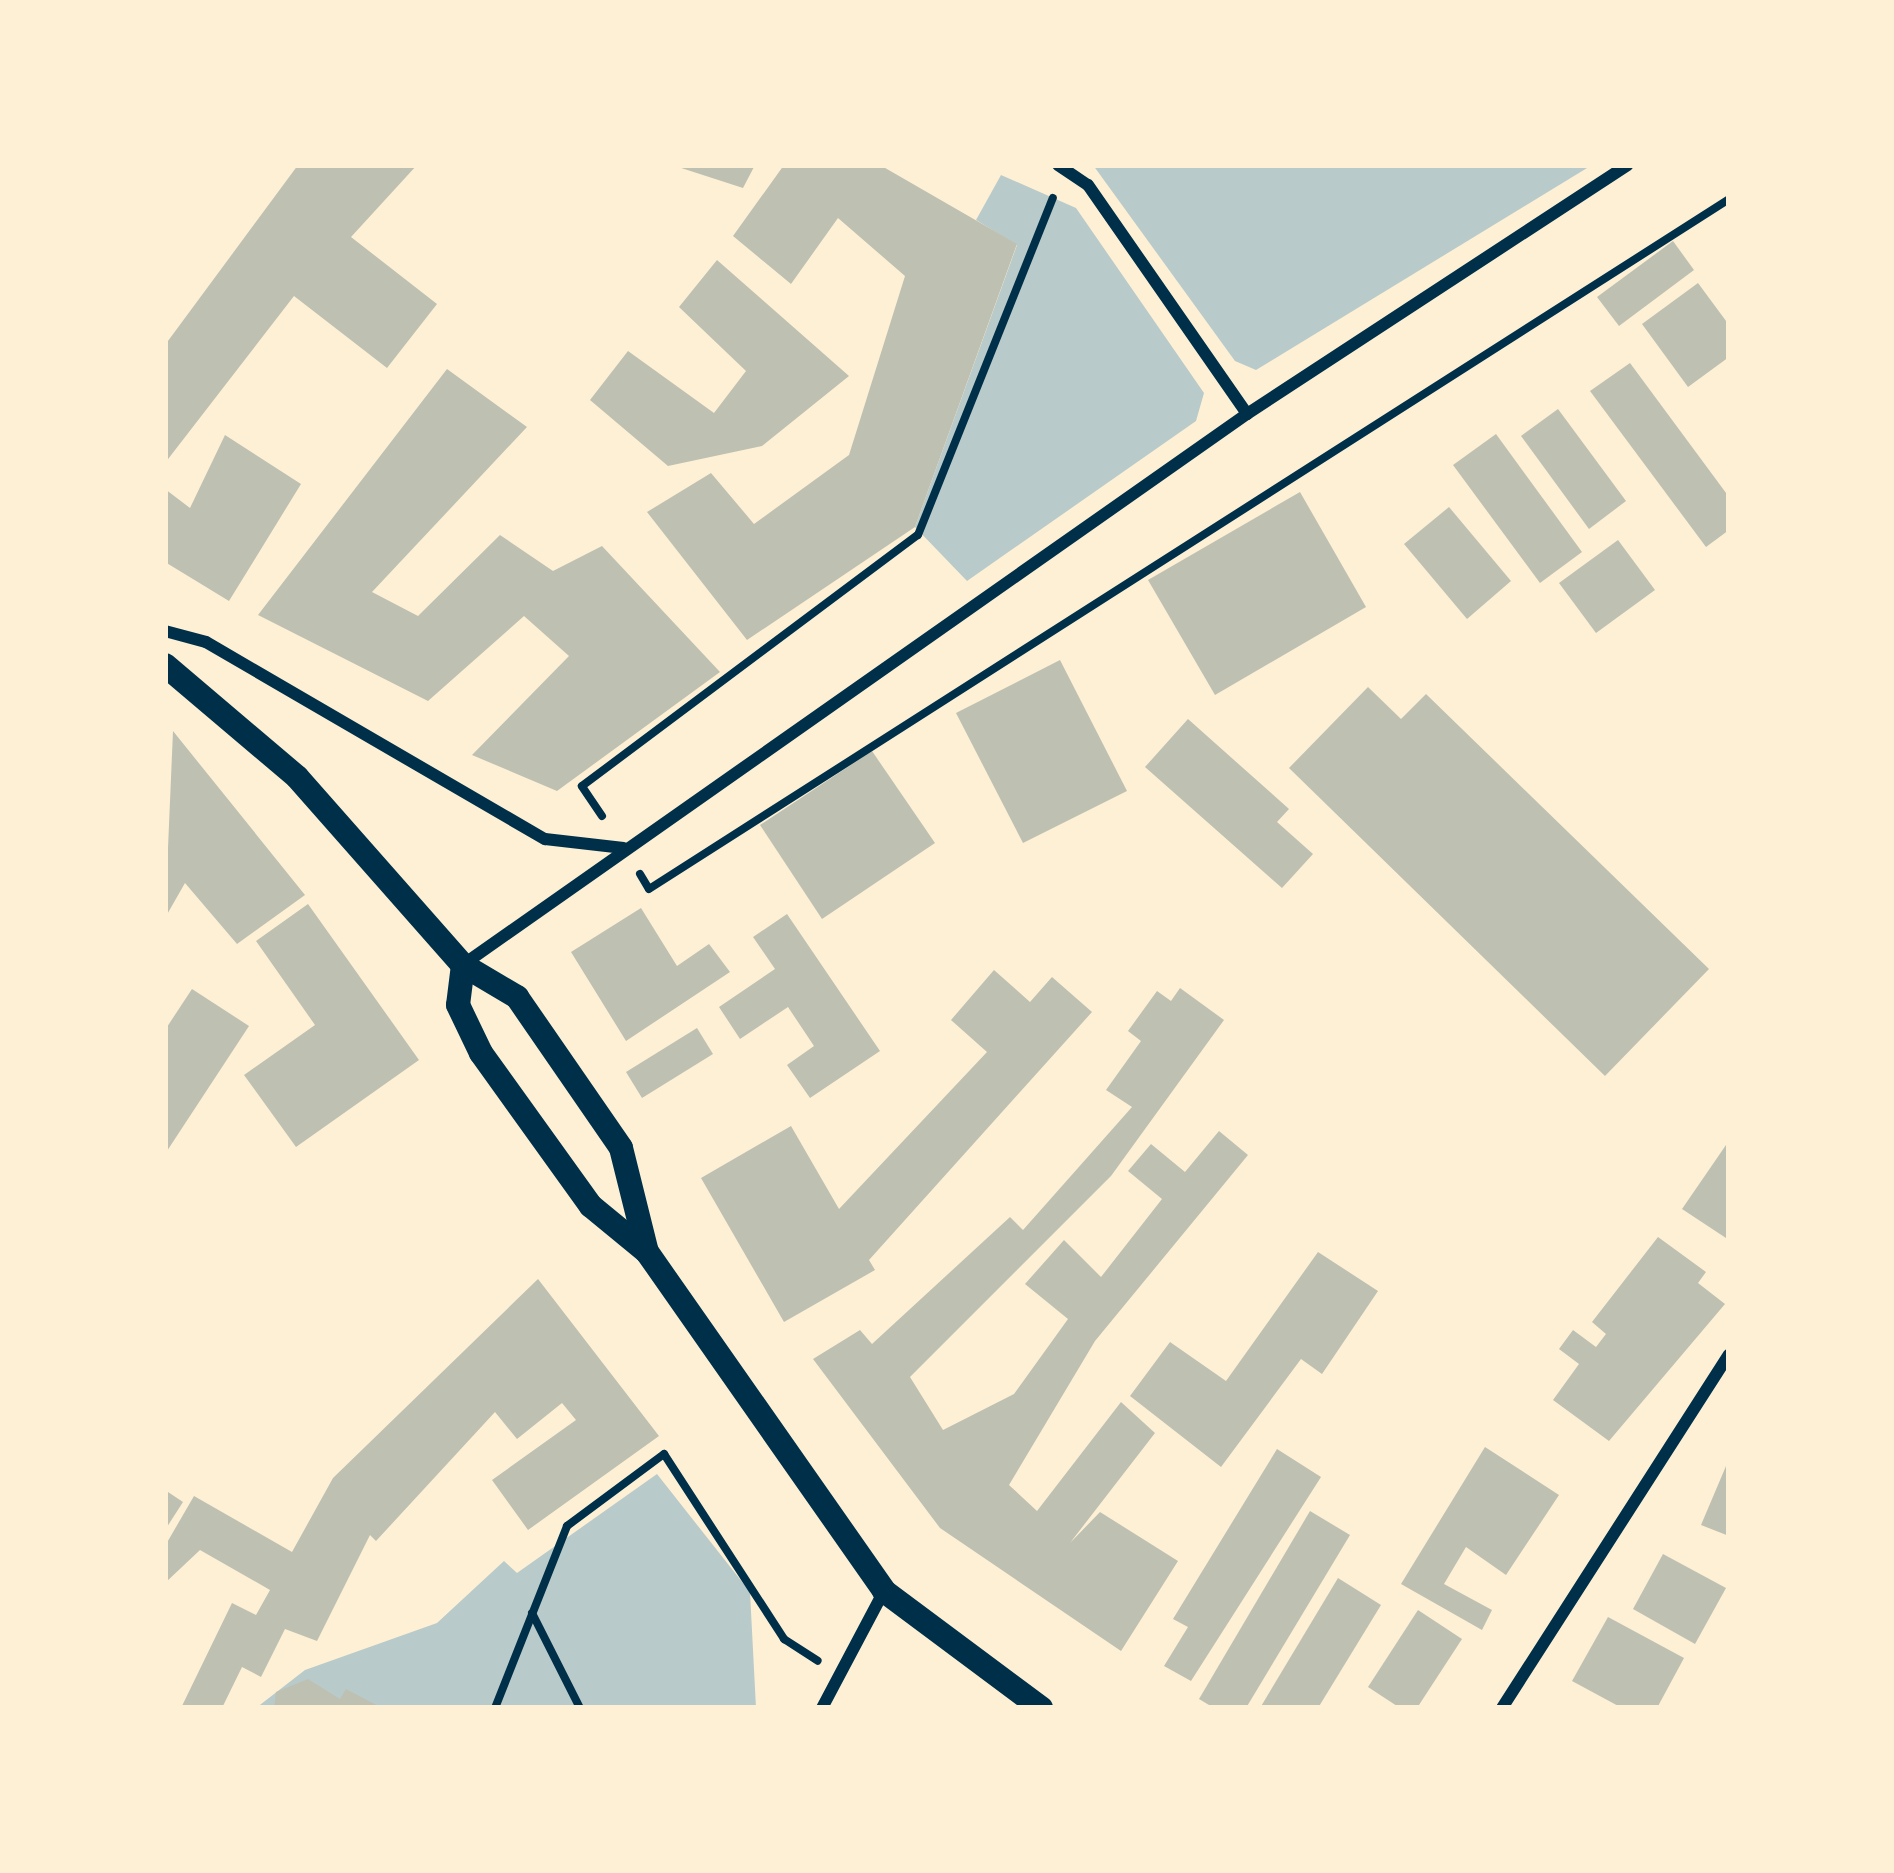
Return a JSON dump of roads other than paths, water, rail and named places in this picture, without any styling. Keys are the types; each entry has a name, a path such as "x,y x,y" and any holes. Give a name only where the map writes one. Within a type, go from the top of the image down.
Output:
{"main road":[{"path":"165,665 297,777 463,965 517,998 621,1148 647,1252"},
{"path":"463,965 458,1005 481,1053 591,1206 647,1252 884,1591 1041,1708"}],"street":[{"path":"463,965 1247,414 1628,165"},
{"path":"1063,167 1247,414"},
{"path":"165,632 206,642 545,839 624,848"},
{"path":"1502,1708 1729,1355"},
{"path":"821,1708 884,1591"}]}
